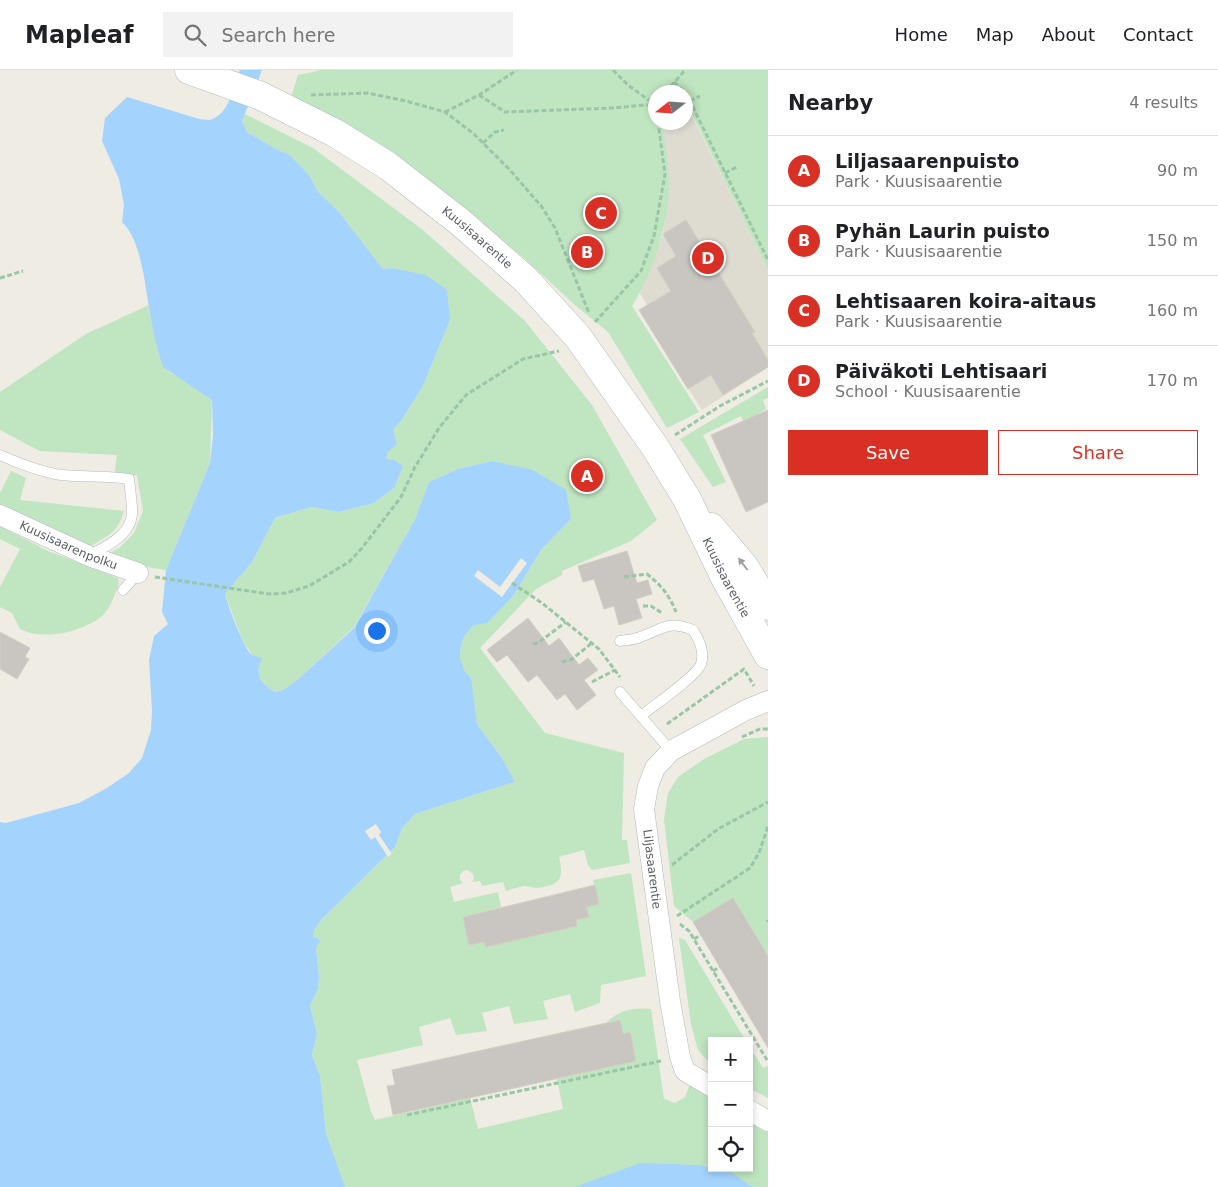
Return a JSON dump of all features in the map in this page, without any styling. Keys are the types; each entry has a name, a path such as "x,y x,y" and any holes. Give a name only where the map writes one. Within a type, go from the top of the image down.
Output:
{"main road":[{"name":"Kuusisaarentie","path":"188,70 261,96 335,133 388,166 460,222 518,273 578,337 655,447 687,499 724,578 768,655"},
{"name":"Kuusisaarentie","path":"687,499 744,566 768,606"}],"street":[{"name":"Kuusisaarenpolku","path":"0,515 89,556 146,575"},
{"name":"Liljasaarentie","path":"708,1085 685,1071 680,1057 670,1001 644,809 648,786 655,768 671,751 746,710 768,701"},
{"path":"753,1112 768,1121"}],"lane":[{"path":"0,455 22,465 56,474 129,479 133,514 126,530 114,542 89,556"},
{"path":"123,590 146,575"},
{"path":"620,641 638,638 672,624 693,630 700,642 702,651 701,665 691,676 641,716"},
{"path":"620,692 671,751"}],"path":[{"path":"444,112 479,94 517,70"},
{"path":"613,70 628,85 648,100"},
{"path":"672,85 685,70"},
{"path":"674,82 677,85"},
{"path":"309,95 366,93 406,101 444,112 474,134 509,169 542,207 556,228 593,324 641,271 654,236 666,174 659,130"},
{"path":"479,94 504,112 648,105"},
{"path":"693,100 700,96"},
{"path":"693,107 768,260"},
{"path":"483,143 495,132 504,130"},
{"path":"725,173 737,167"},
{"path":"0,278 23,271"},
{"path":"146,575 240,588 269,594 286,593 309,586 349,562 362,548 401,497 415,467 439,428 466,395 523,359 562,350"},
{"path":"655,447 720,406 768,380"},
{"path":"624,577 648,574 662,586 672,601 680,625"},
{"path":"512,583 542,603 599,649 620,678"},
{"path":"532,644 538,643 566,622"},
{"path":"562,662 572,659 592,643"},
{"path":"592,682 615,670"},
{"path":"735,740 760,729 768,729"},
{"path":"665,870 718,829 768,802"},
{"path":"673,919 750,868 768,826"},
{"path":"678,923 694,939 767,1060"},
{"path":"694,939 700,935"},
{"path":"713,971 720,967"},
{"path":"735,1007 741,1003"},
{"path":"754,1039 760,1035"},
{"path":"407,1115 680,1057"}],"shaded area":[{"path":"693,118 768,270 768,367 702,410 639,310 647,305 640,293 663,234 669,186 663,130 693,130"}],"green space":[{"path":"322,70 768,70 768,270 693,116 693,85 648,85 648,130 663,130 669,171 668,201 666,217 653,264 632,306 699,412 667,428 608,332 455,200 411,166 291,97 298,75"},
{"path":"245,114 313,148 423,230 525,321 592,405 657,520 631,541 562,571 562,575 536,589 480,648 545,733 624,753 622,840 627,840 630,863 592,870 588,865 584,850 559,857 561,876 556,883 545,887 525,886 506,891 503,882 482,886 480,881 472,882 473,874 467,870 463,871 460,875 460,880 463,883 450,887 454,902 498,892 501,907 463,917 469,945 484,942 486,947 576,926 576,920 588,917 586,907 599,904 593,880 631,873 646,976 601,985 600,1003 575,1012 570,994 543,1001 548,1019 514,1024 509,1006 482,1013 487,1031 456,1035 450,1018 419,1027 423,1045 357,1060 371,1112 375,1120 470,1098 478,1129 563,1109 557,1079 636,1061 630,1033 623,1034 619,1020 607,1022 627,1010 651,1009 664,1099 675,1103 685,1097 690,1084 708,1091 708,1172 753,1172 753,1121 768,1130 768,1187 333,1187 330,1177 320,1076 312,1055 317,1034 310,1006 318,989 319,976 316,947 318,938 313,937 314,930 321,920 395,847 402,828 415,814 515,782 502,758 477,724 460,658 461,645 465,635 474,625 513,596 541,550 571,519 492,461 458,469 429,482 415,519 354,627 296,681 283,690 275,692 264,686 259,677 259,664 243,642 225,594 252,562 275,518 311,507 339,512 374,503 394,488 394,460 386,458 393,430 401,421 423,386 450,320 392,268 383,269 339,212 318,192 310,176 290,155 247,132 242,121"},
{"path":"149,305 150,315 169,372 212,399 210,463 166,570 140,566 105,555 119,548 134,533 143,511 137,475 114,477 117,455 40,451 0,430 0,392 86,334"},
{"path":"768,387 768,398 763,400 766,409 758,414 761,420 753,439 741,416 703,435 726,482 713,487 680,439"},
{"path":"11,471 26,478 20,500 124,511 122,518 112,532 91,546 0,505 0,493"},
{"path":"0,526 48,551 118,578 117,589 104,614 94,622 62,633 29,633 20,629 12,613 0,607 0,587 20,549 0,539"},
{"path":"768,737 768,956 733,898 693,922 674,906 664,819 668,793 678,777 704,759 744,739"},
{"path":"679,938 685,940 744,1037 708,1037 708,1061 698,1050 691,1024"},
{"path":"753,1052 763,1068 768,1066 768,1098 753,1090"}],"water":[{"path":"240,70 262,70 242,121 247,132 290,155 310,176 318,192 339,212 383,269 392,268 426,275 447,290 450,320 423,386 401,421 393,430 397,444 388,452 386,458 394,460 403,466 394,488 374,503 339,512 311,507 275,518 252,562 225,594 232,616 248,650 252,655 262,658 259,669 260,678 266,686 275,692 283,690 296,681 354,628 415,519 429,482 458,469 492,461 533,470 566,490 571,519 541,550 513,596 487,623 474,625 465,635 461,645 460,658 465,672 471,678 477,724 502,758 515,782 415,814 402,828 395,847 321,920 314,930 313,937 318,938 320,942 316,947 319,976 318,989 310,1006 317,1034 312,1055 320,1076 326,1134 345,1187 0,1187 0,822 6,823 79,803 107,788 129,773 142,758 151,730 152,710 149,660 154,636 168,624 162,612 166,570 210,463 213,436 212,400 163,367 154,333 142,265 129,230 122,222 124,205 119,179 102,141 105,118 127,97 196,118 209,120 216,117 226,107"},
{"path":"640,1163 699,1165 708,1167 708,1172 732,1173 753,1187 575,1187"}],"pier":[{"path":"521,558 527,563 502,597 474,576 478,570 500,587"},
{"path":"376,824 381,832 379,835 392,854 388,857 375,837 371,840 365,831"}],"building":[{"path":"686,220 755,332 752,333 768,360 768,367 723,395 711,375 688,389 639,310 671,291 657,268 676,256 663,234"},
{"path":"768,410 768,502 746,512 711,435"},
{"path":"627,551 637,583 648,580 652,594 636,599 642,618 619,625 614,606 604,609 594,579 583,582 578,566"},
{"path":"528,618 549,646 559,638 579,665 588,658 598,670 584,680 596,695 577,710 565,694 557,700 537,675 528,682 507,655 497,662 487,650"},
{"path":"0,632 30,648 25,657 29,659 17,679 0,669"},
{"path":"595,885 599,904 586,907 589,917 576,920 577,926 486,947 484,942 469,945 463,917"},
{"path":"733,898 768,956 768,1048 693,922"},
{"path":"620,1020 623,1034 630,1032 636,1061 393,1115 387,1086 395,1085 392,1070"}],"place":[{"name":"Lehtisaaren koira-aitaus","path":"601,213"},
{"name":"Pyhän Laurin puisto","path":"587,252"},
{"name":"Päiväkoti Lehtisaari","path":"708,258"},
{"name":"Liljasaarenpuisto","path":"587,476"}]}
